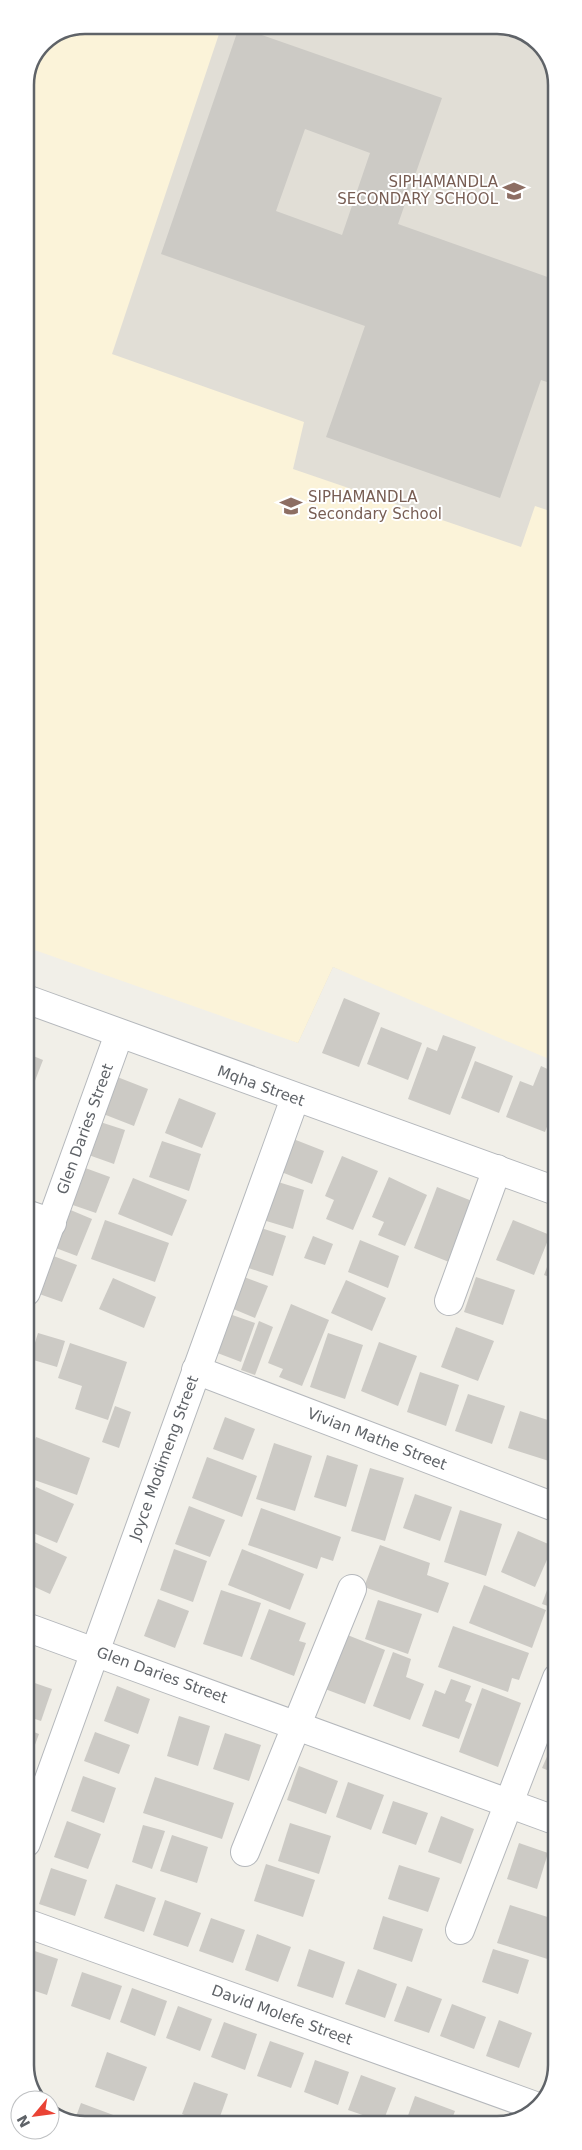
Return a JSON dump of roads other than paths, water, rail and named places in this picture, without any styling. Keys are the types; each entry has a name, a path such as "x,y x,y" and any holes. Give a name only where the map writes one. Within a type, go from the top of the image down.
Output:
{"street":[{"name":"Mqha Street","path":"34,1002 548,1188"},
{"name":"Glen Daries Street","path":"34,1271 119,1034"},
{"name":"Joyce Modimeng Street","path":"34,1808 94,1650 295,1098"},
{"path":"449,1301 497,1169"},
{"path":"34,1217 52,1223"},
{"name":"Vivian Mathe Street","path":"196,1370 548,1505"},
{"path":"246,1852 352,1589"},
{"name":"Glen Daries Street","path":"34,1629 548,1817"},
{"path":"460,1930 548,1701"},
{"name":"David Molefe Street","path":"34,1926 530,2104"}],"place":[{"name":"SIPHAMANDLA SECONDARY SCHOOL","path":"514,191"},
{"name":"SIPHAMANDLA Secondary School","path":"291,506"}]}
